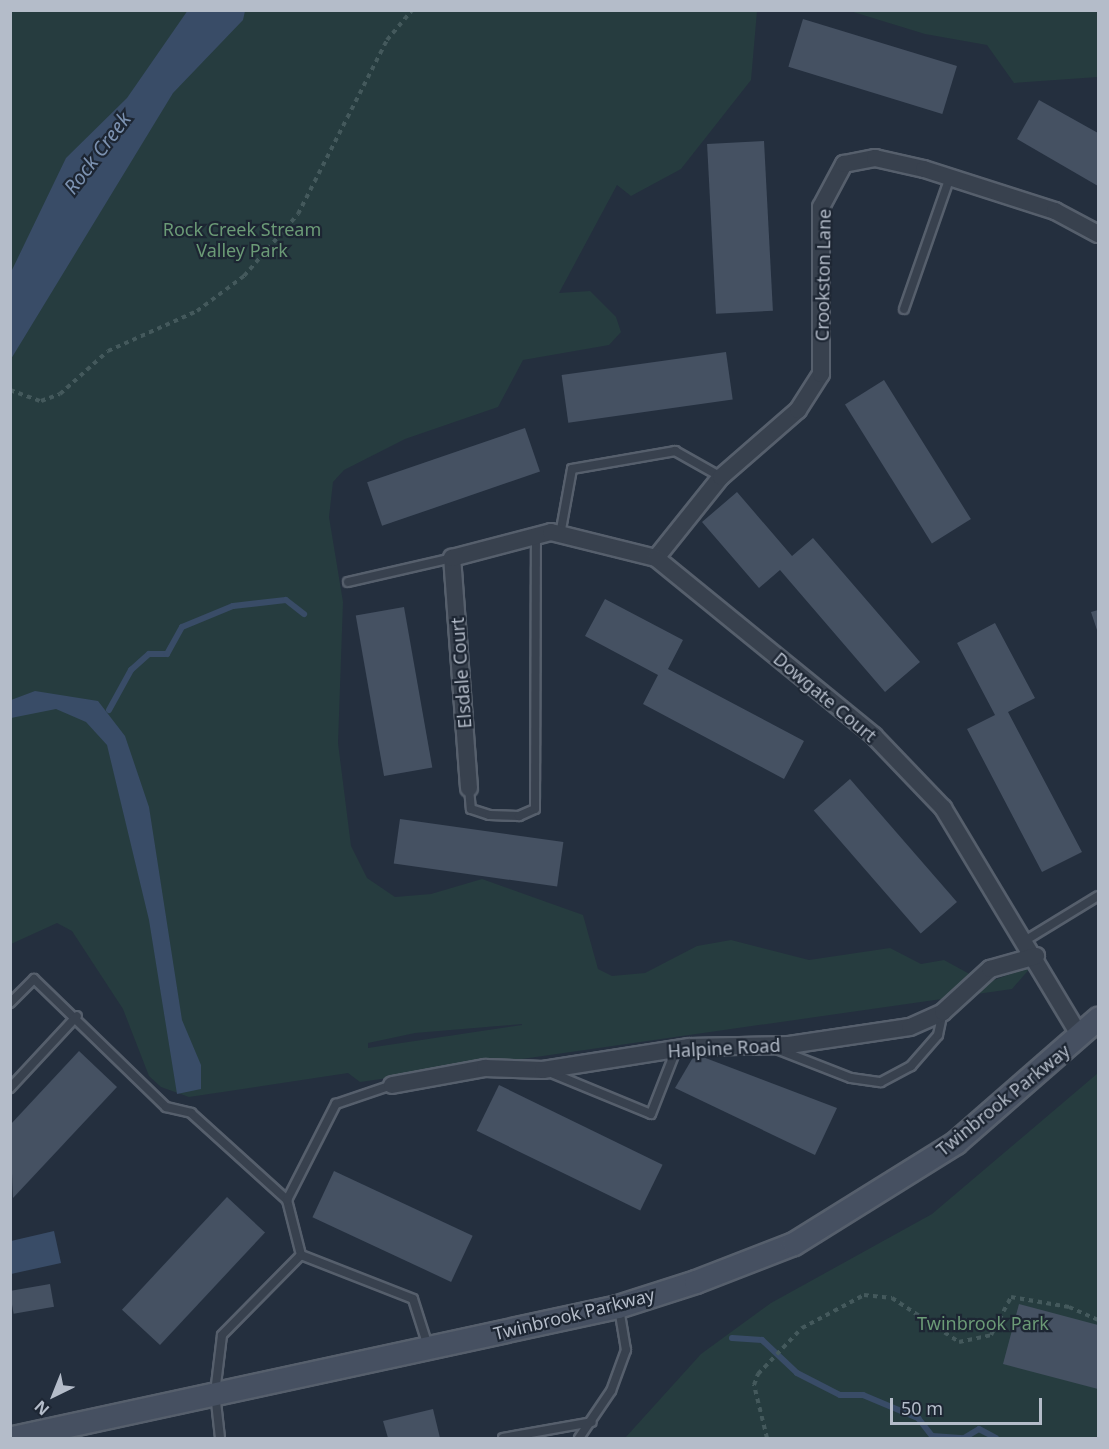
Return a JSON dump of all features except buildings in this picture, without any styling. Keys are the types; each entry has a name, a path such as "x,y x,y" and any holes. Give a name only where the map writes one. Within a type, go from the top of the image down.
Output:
{"main road":[{"name":"Twinbrook Parkway","path":"13,1438 428,1346 618,1307 794,1244 956,1143 1098,1019"}],"street":[{"name":"Crookston Lane","path":"656,558 722,477 798,410 821,374 821,207 844,164 875,158 950,177 1055,211 1098,234"},
{"name":"Dowgate Court","path":"453,558 536,536 560,535 656,558 889,752 942,807 1036,956 1080,1036"},
{"name":"Elsdale Court","path":"453,558 470,788"},
{"name":"Halpine Road","path":"392,1085 485,1068 543,1070 676,1049 768,1046 910,1027 943,1012 990,969 1036,956"}],"lane":[{"path":"904,309 950,177"},
{"path":"560,535 572,469 675,451 722,477"},
{"path":"470,788 471,809 480,812 504,818 535,809 536,536"},
{"path":"348,582 453,558"},
{"path":"1026,940 1098,897"},
{"path":"10,1003 34,979 77,1016 133,1079 166,1107 191,1113 287,1200 301,1255"},
{"path":"768,1046 851,1078 881,1082 911,1066 938,1035 943,1012"},
{"path":"10,1088 77,1016"},
{"path":"543,1070 651,1114 676,1049"},
{"path":"287,1200 336,1104 392,1085"},
{"path":"301,1255 413,1299 428,1346"},
{"path":"220,1438 215,1393 222,1335 301,1255"},
{"path":"579,1438 592,1422 626,1350 618,1307"},
{"path":"503,1438 592,1422"}],"path":[{"path":"10,390 22,398 41,401 60,394 108,351 197,311 258,262 298,214 387,40 412,10"},
{"path":"767,1438 754,1385 758,1374 783,1344 818,1317 872,1293 910,1308 959,1342 991,1335 1011,1296 1069,1307 1098,1320"}],"green space":[{"name":"Rock Creek Stream Valley Park","path":"11,11 757,11 751,80 681,169 631,196 617,185 559,293 590,291 616,317 621,332 609,345 523,360 498,407 405,439 344,470 333,482 329,517 343,602 338,743 351,846 367,878 395,897 431,894 482,879 583,915 598,969 612,976 645,973 697,946 731,940 809,960 890,948 921,964 944,960 986,983 1032,966 1012,989 360,1082 348,1073 189,1097 161,1087 149,1076 123,1009 72,931 57,923 11,944","holes":["522,1025 368,1048 368,1043 415,1033"]},
{"path":"850,11 1098,11 1098,77 1014,83 987,45 925,34"},
{"name":"Twinbrook Park","path":"1098,1073 1098,1438 625,1438 701,1354 771,1303 932,1214"}],"water":[{"name":"Rock Creek","path":"188,10 245,11 243,20 173,93 11,359 11,272 66,158 127,98"},
{"path":"35,691 98,701 125,736 149,807 182,1020 201,1065 201,1089 177,1094 149,920 107,745 86,722 56,709 11,718 11,700"},
{"path":"54,1231 61,1263 11,1274 11,1241"}],"waterway":[{"path":"109,710 131,670 149,654 167,654 182,627 233,606 286,600 304,614"},
{"path":"732,1338 762,1340 797,1373 840,1395 863,1395 918,1418 932,1436 964,1438 979,1429 996,1438"}]}
